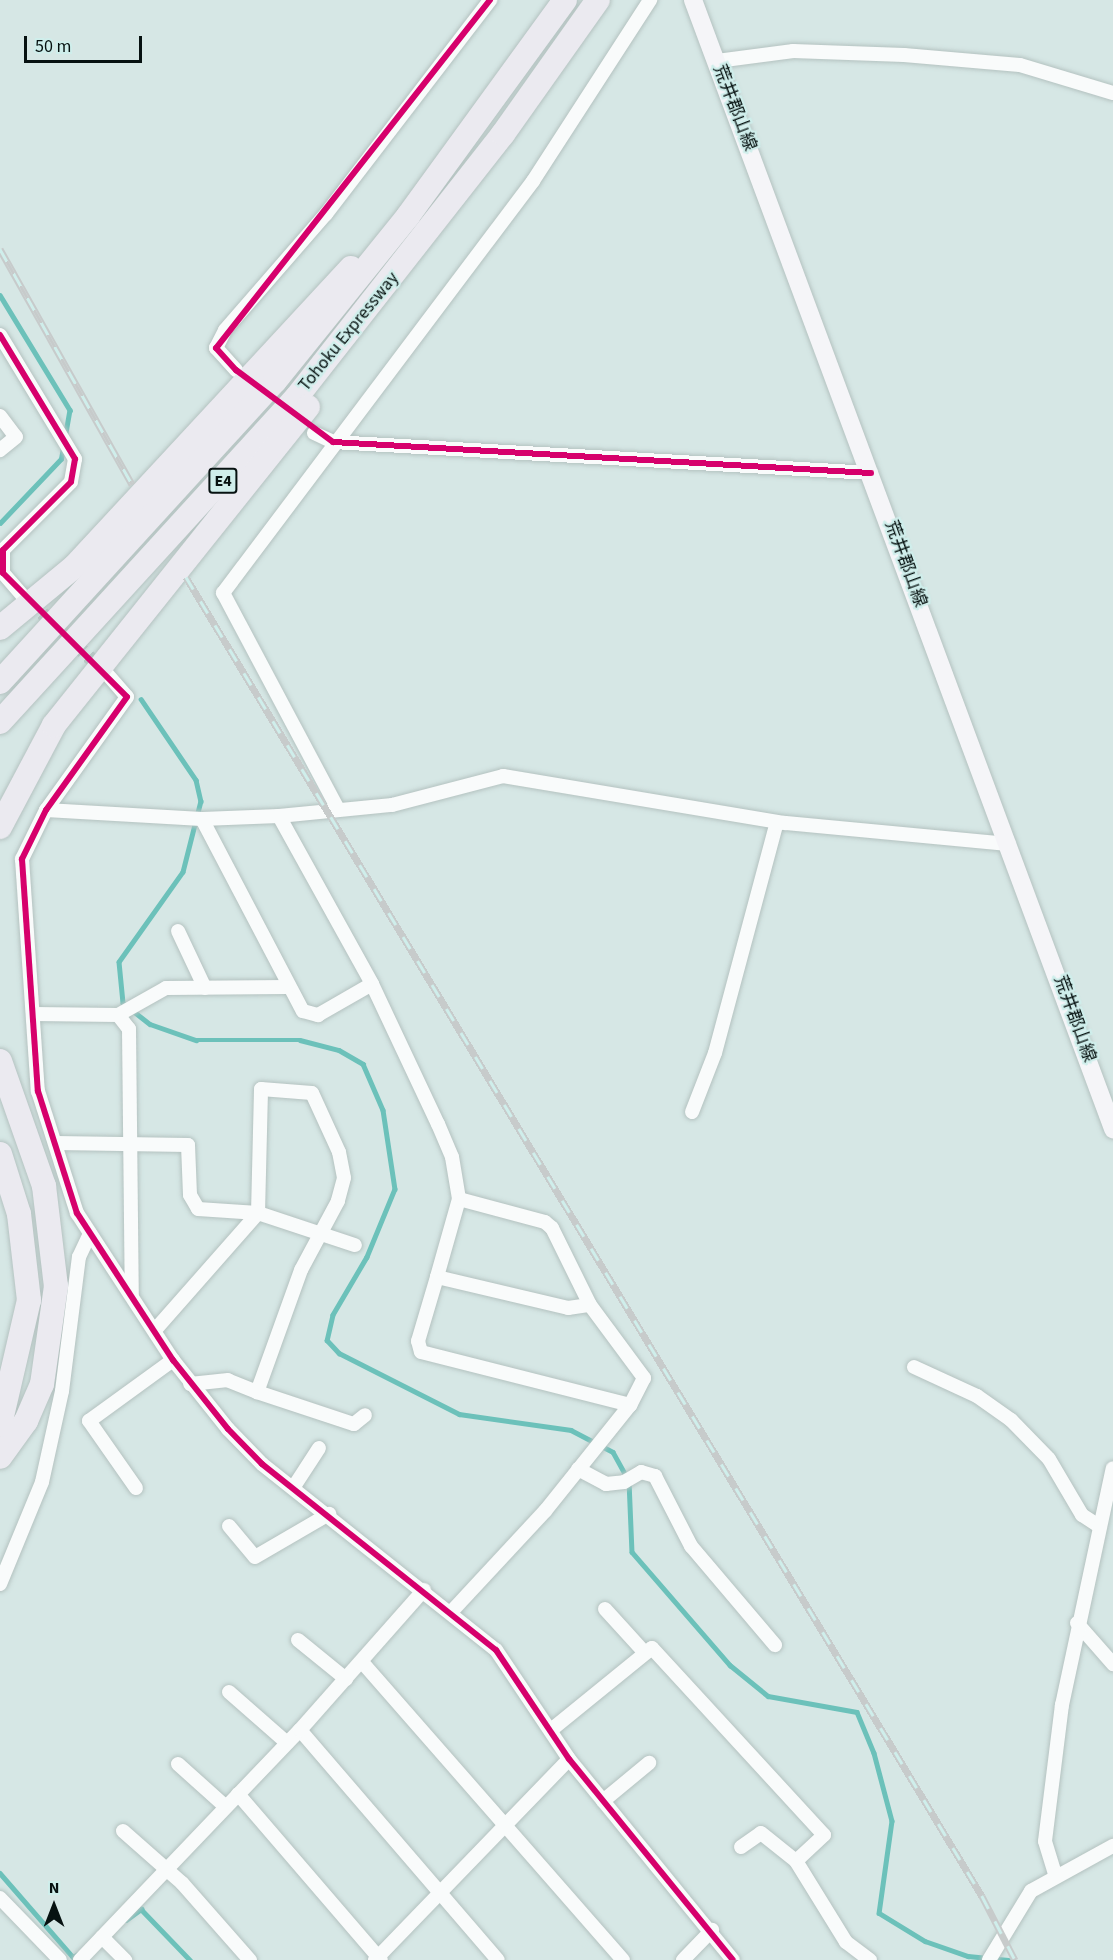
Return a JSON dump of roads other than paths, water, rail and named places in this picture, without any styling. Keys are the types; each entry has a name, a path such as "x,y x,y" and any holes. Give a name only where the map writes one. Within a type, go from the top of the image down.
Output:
{"highway":[{"name":"Tohoku Expressway","path":"0,682 228,435 408,216 565,0"},
{"name":"Tohoku Expressway","path":"0,722 296,398 432,228 598,0"},
{"path":"0,628 75,566 218,416 329,288 408,216"},
{"path":"0,827 54,725 308,407 432,228"},
{"path":"0,1061 44,1186 56,1286 42,1384 26,1421 0,1457"},
{"path":"0,1154 19,1214 29,1300 0,1425"}],"main road":[{"name":"荒井郡山線","path":"693,0 871,473 1113,1129"}],"street":[{"path":"236,370 216,348 225,330 326,214 490,0"},
{"path":"338,809 223,593 333,442 533,181 650,0"},
{"path":"717,61 794,51 904,55 1020,65 1113,93"},
{"path":"0,335 75,459 71,482 3,550 3,573 21,594"},
{"path":"0,416 16,437 0,450"},
{"path":"314,433 333,442 871,473"},
{"path":"108,675 127,697 46,810 22,859 38,1090 77,1213 190,1384 262,1464 295,1485 452,1611 503,1658 569,1759 712,1930 733,1960"},
{"path":"46,810 202,819 279,816 392,805 503,776 777,822 1009,844"},
{"path":"279,816 372,984 447,1142 459,1199 418,1341 421,1353 630,1405"},
{"path":"202,819 287,987 303,1011 318,1015 372,984"},
{"path":"692,1112 715,1053 777,822"},
{"path":"178,931 205,988"},
{"path":"34,1014 118,1014 161,988 287,987"},
{"path":"118,1014 129,1029 133,1145 132,1294"},
{"path":"155,1330 258,1213 261,1089 312,1094 339,1152 344,1178 323,1232 301,1270 257,1392"},
{"path":"56,1143 188,1145 195,1206 258,1213 323,1232 355,1245"},
{"path":"452,1611 578,1469 630,1405 644,1378 590,1305 545,1221 459,1199"},
{"path":"0,1584 44,1471 62,1390 79,1257 90,1233"},
{"path":"437,1277 568,1308 590,1305"},
{"path":"136,1488 89,1421 173,1360"},
{"path":"914,1367 977,1396 1011,1420 1049,1459 1082,1515 1099,1526"},
{"path":"190,1384 228,1380 354,1424 365,1414"},
{"path":"295,1485 319,1448"},
{"path":"1055,1874 1046,1854 1047,1821 1077,1623 1113,1468"},
{"path":"578,1469 603,1484 624,1482 641,1472 654,1476 691,1546 775,1645"},
{"path":"229,1526 255,1557 329,1514"},
{"path":"80,1960 300,1730 424,1590"},
{"path":"605,1609 645,1653"},
{"path":"1077,1623 1113,1664"},
{"path":"298,1640 346,1679"},
{"path":"551,1730 652,1648 824,1835 796,1861"},
{"path":"362,1662 623,1960"},
{"path":"229,1692 287,1743"},
{"path":"300,1730 498,1960"},
{"path":"238,1794 378,1959 569,1759"},
{"path":"603,1801 649,1763"},
{"path":"178,1764 226,1807"},
{"path":"123,1831 167,1870 250,1960"},
{"path":"741,1846 761,1833 796,1861 846,1942 870,1960"},
{"path":"989,1960 1023,1900 1055,1874 1113,1846"},
{"path":"0,1898 60,1960"},
{"path":"683,1960 712,1930"},
{"path":"102,1937 125,1960"}],"waterway":[{"path":"0,295 70,410 65,437"},
{"path":"0,523 61,459 63,448"},
{"path":"141,699 196,780 201,801 183,872 119,962 123,1003 150,1024 196,1040 300,1040 339,1050 363,1064 383,1110 395,1189 367,1257 333,1315 327,1340 339,1353 459,1414 571,1430 613,1452 629,1481 632,1552 730,1665 768,1696 857,1712 874,1753 892,1821 879,1913 925,1941 968,1956 1008,1960"},
{"path":"0,1873 73,1957 78,1954"},
{"path":"126,1920 141,1909 190,1960"}],"tunnel":[{"path":"27,599 103,670"}],"railway":[{"path":"0,249 132,484"},
{"path":"186,577 982,1896 1015,1960"}]}
